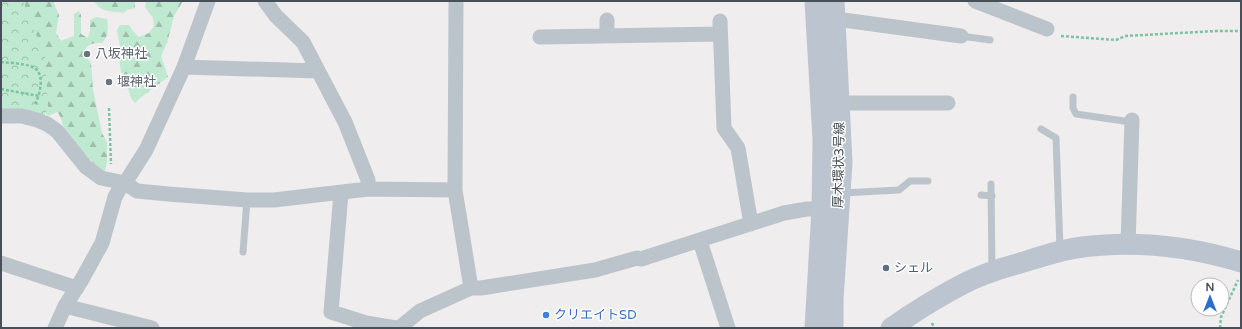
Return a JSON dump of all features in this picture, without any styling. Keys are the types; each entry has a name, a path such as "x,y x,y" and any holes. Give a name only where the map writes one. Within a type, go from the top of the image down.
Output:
{"street":[{"path":"118,182 146,150 184,67 208,1"},
{"path":"265,1 276,16 303,42 345,122 368,180 368,189"},
{"path":"456,1 455,190 471,288"},
{"name":"厚木環状3号線","path":"815,1 823,139 822,209 815,328"},
{"path":"975,1 1047,29"},
{"path":"835,10 929,39 961,36"},
{"name":"厚木環状3号線","path":"833,328 842,162 835,10"},
{"path":"607,20 607,36"},
{"path":"540,37 607,36 720,27 724,128 721,135 738,148 751,224"},
{"path":"184,67 318,70"},
{"path":"839,103 948,103"},
{"path":"1,116 22,116 47,124 57,131 86,167 101,178 118,182 137,191 247,200 274,200 368,189 455,190"},
{"path":"1128,245 1132,121"},
{"path":"55,328 65,306 77,288 102,243 115,197 120,188 118,182"},
{"path":"341,193 331,312 375,326 396,328"},
{"path":"399,328 420,311 471,288 481,288 595,270 637,258 641,259 784,214 807,209 822,209"},
{"path":"700,241 728,328"},
{"path":"891,328 922,307 964,283 992,272 1060,251 1077,248 1128,245 1157,246 1200,251 1241,262"},
{"path":"1,264 77,288"},
{"path":"65,306 153,328"}],"lane":[{"path":"961,36 990,40"},
{"path":"1073,97 1073,108 1076,114 1132,121"},
{"path":"1041,129 1056,138 1060,251"},
{"path":"840,193 899,190 910,181 928,180"},
{"path":"991,184 992,272"},
{"path":"981,195 992,196"},
{"path":"243,252 247,200"}],"path":[{"path":"1047,29 1052,33 1065,38 1116,40 1125,36 1241,31"},
{"path":"1,62 31,66 38,71 41,80 39,96 33,110"},
{"path":"1,89 39,96"},
{"path":"108,108 118,182"},
{"path":"1220,328 1221,317 1241,274"}],"green space":[{"path":"1,1 53,1 59,15 56,33 61,41 74,36 74,14 79,11 81,15 81,34 88,38 90,20 96,17 107,19 108,32 106,38 102,43 93,43 89,45 84,52 91,63 93,90 102,133 107,142 107,161 105,171 99,169 74,142 64,128 57,112 48,116 44,111"},
{"path":"1,1 23,1 45,57 48,107 44,116 1,112"},
{"path":"94,1 135,1 135,8 127,10 123,13 107,11 100,8"},
{"path":"146,1 183,1 174,16 167,43 161,56 168,77 135,103 131,98 128,88 128,81 121,72 119,58 121,51 117,30 120,25 129,25 139,37 149,33 154,26 153,18 145,7"}],"place":[{"name":"八坂神社","path":"87,54"},
{"name":"堰神社","path":"109,82"},
{"name":"シェル","path":"886,268"},
{"name":"クリエイトSD","path":"546,315"}]}
